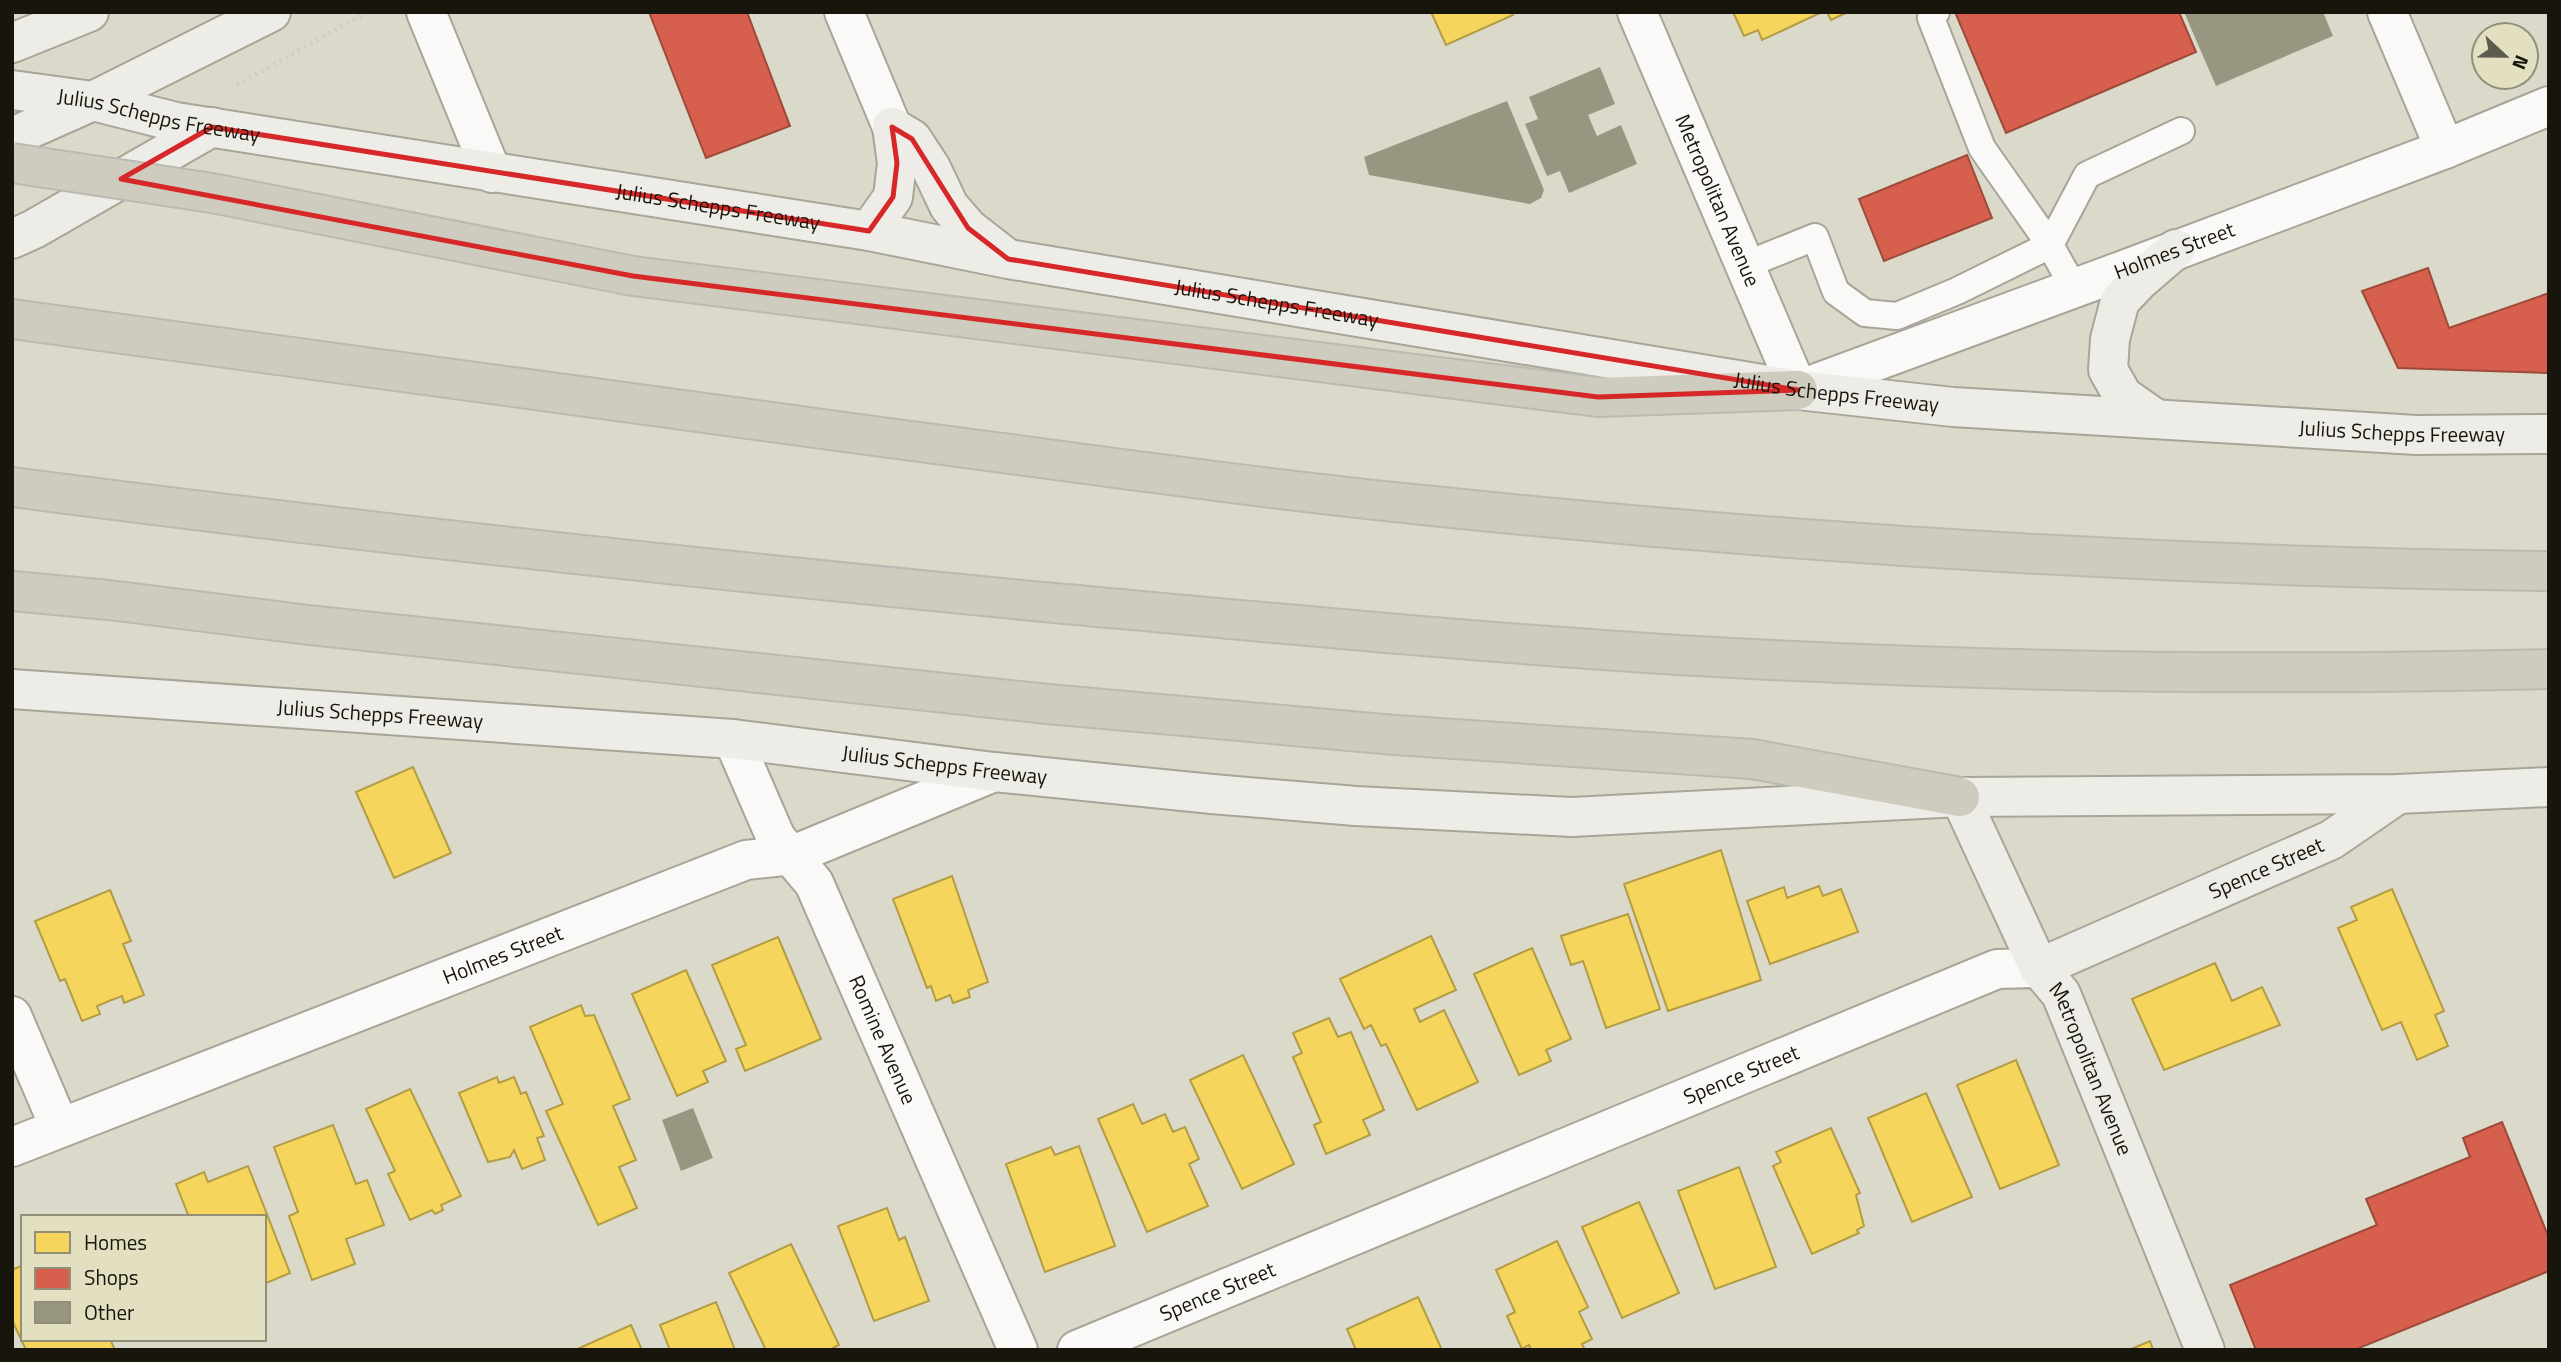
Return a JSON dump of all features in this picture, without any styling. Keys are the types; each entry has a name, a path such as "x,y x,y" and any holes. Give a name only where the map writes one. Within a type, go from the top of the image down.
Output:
{"highway":[{"path":"12,163 212,193 633,276 1598,397 1798,390"},
{"path":"12,319 1134,470 1565,520 1806,541 2046,555 2549,571"},
{"path":"12,487 532,550 859,585 1201,617 1679,655 2004,669 2290,672 2549,669"},
{"path":"12,591 1048,704 1395,735 1752,759 1960,797"}],"main road":[{"path":"12,43 89,12"},
{"path":"12,137 93,101 271,12"},
{"name":"Julius Schepps Freeway","path":"12,90 93,101 176,122 869,231 1008,259 1798,390 1953,407 2416,435 2549,434"},
{"path":"12,239 212,127"},
{"path":"869,231 893,197 898,163 892,127"},
{"path":"892,127 912,139 931,168 950,206 968,228 1008,259"},
{"path":"2156,419 2123,396 2108,370 2110,339 2120,301 2176,249"},
{"name":"Julius Schepps Freeway","path":"12,689 733,739 993,772 1356,806 1572,817 1960,797 2398,794 2549,787"},
{"name":"Spence Street","path":"2039,968 2331,840 2398,794"},
{"name":"Metropolitan Avenue","path":"1960,797 2039,968 2061,994 2205,1350"}],"street":[{"path":"425,12 492,173"},
{"path":"844,12 892,127"},
{"name":"Metropolitan Avenue","path":"1637,12 1798,390"},
{"path":"2387,12 2445,149"},
{"name":"Holmes Street","path":"1798,390 1899,334 1972,326 2445,149 2549,106"},
{"name":"Romine Avenue","path":"733,739 776,838 814,883 1018,1350"},
{"name":"Holmes Street","path":"12,1147 746,860 793,855 993,772"},
{"name":"Spence Street","path":"1077,1350 1997,970 2039,968"},
{"path":"12,1016 60,1128"}],"lane":[{"path":"1936,12 1931,18 1982,148 2050,245 2074,288"},
{"path":"1744,265 1815,237 1836,292 1899,334 1957,291 2050,245 2088,174 2181,131"},
{"path":"1957,291 1972,326"}],"path":[{"path":"237,85 367,12"}],"highlighted area":[{"path":"212,127 869,231 893,197 897,163 892,127 912,139 968,228 1008,259 1798,390 1598,397 633,276 121,179"}],"building: Homes":[{"path":"1431,12 1511,12 1513,15 1446,45"},
{"path":"1733,12 1822,12 1762,40 1758,30 1744,36"},
{"path":"1827,12 1848,12 1831,20"},
{"path":"413,767 451,853 394,878 356,792"},
{"path":"1721,850 1761,980 1668,1011 1624,884"},
{"path":"952,876 988,982 968,990 970,997 953,1003 950,995 936,1001 931,986 927,988 893,899"},
{"path":"1819,886 1823,896 1841,889 1858,932 1770,964 1747,901 1784,887 1787,898"},
{"path":"2392,889 2444,1011 2435,1015 2448,1046 2417,1060 2401,1022 2382,1030 2338,928 2357,920 2351,907"},
{"path":"110,890 131,941 123,944 144,995 124,1003 122,996 97,1006 100,1014 82,1021 65,979 60,981 35,921"},
{"path":"1628,914 1660,1009 1606,1028 1583,961 1571,965 1561,936"},
{"path":"1431,936 1456,990 1414,1009 1420,1022 1444,1010 1478,1082 1417,1110 1386,1044 1381,1046 1371,1025 1364,1029 1340,979"},
{"path":"778,937 821,1039 745,1071 736,1049 746,1045 712,965"},
{"path":"1532,948 1571,1039 1546,1050 1551,1061 1519,1075 1474,974"},
{"path":"2215,963 2232,1001 2262,987 2280,1025 2164,1070 2132,999"},
{"path":"686,970 726,1061 703,1071 708,1082 677,1096 632,994"},
{"path":"581,1005 585,1016 594,1015 630,1099 613,1106 636,1160 619,1167 637,1208 598,1225 546,1111 563,1104 530,1027"},
{"path":"1329,1018 1338,1037 1351,1032 1384,1110 1363,1120 1370,1135 1326,1154 1314,1125 1321,1122 1293,1057 1302,1053 1293,1033"},
{"path":"1243,1055 1294,1164 1242,1189 1190,1080"},
{"path":"2016,1060 2059,1165 2000,1189 1957,1085"},
{"path":"497,1077 499,1083 514,1077 521,1094 526,1092 544,1136 537,1138 545,1160 522,1169 514,1150 510,1157 488,1162 459,1093"},
{"path":"410,1089 461,1196 441,1205 443,1210 435,1214 432,1210 410,1220 388,1174 395,1171 366,1109"},
{"path":"1926,1093 1972,1197 1912,1222 1868,1118"},
{"path":"1133,1104 1142,1124 1165,1114 1173,1132 1185,1127 1199,1159 1189,1164 1208,1206 1147,1232 1098,1119"},
{"path":"333,1125 356,1184 367,1180 384,1225 346,1239 355,1264 312,1280 289,1216 298,1212 274,1147"},
{"path":"1831,1128 1860,1193 1856,1195 1864,1226 1857,1230 1859,1233 1812,1254 1773,1166 1781,1162 1776,1152"},
{"path":"1079,1146 1115,1246 1045,1272 1006,1164 1051,1147 1055,1155"},
{"path":"248,1166 290,1273 266,1283 266,1215 188,1215 176,1184 204,1172 208,1182"},
{"path":"1739,1167 1776,1267 1715,1289 1678,1191"},
{"path":"1639,1202 1679,1293 1622,1318 1582,1227"},
{"path":"887,1208 899,1240 905,1237 929,1301 874,1321 838,1226"},
{"path":"1557,1241 1588,1307 1579,1312 1592,1339 1582,1344 1585,1350 1531,1350 1529,1345 1522,1349 1507,1316 1515,1312 1496,1270"},
{"path":"791,1244 839,1345 829,1350 766,1350 729,1273"},
{"path":"21,1266 21,1339 12,1320 12,1270"},
{"path":"1418,1297 1442,1350 1356,1350 1347,1329"},
{"path":"716,1302 735,1350 670,1350 660,1325"},
{"path":"631,1325 642,1350 575,1350"},
{"path":"22,1341 111,1341 115,1350 26,1350"},
{"path":"2150,1341 2153,1350 2129,1350"}],"building: Shops":[{"path":"649,12 747,12 790,126 706,158"},
{"path":"1955,12 2179,12 2196,52 2006,133"},
{"path":"1967,155 1992,218 1884,261 1859,199"},
{"path":"2428,268 2449,328 2549,293 2549,373 2398,368 2362,291"},
{"path":"2502,1122 2549,1238 2549,1271 2354,1350 2256,1350 2230,1285 2377,1225 2366,1199 2470,1157 2463,1138"}],"building: Other":[{"path":"2184,12 2323,12 2333,36 2216,86"},
{"path":"1600,67 1615,104 1588,115 1597,136 1621,125 1637,164 1569,193 1560,171 1547,176 1525,124 1538,119 1529,97"},
{"path":"1507,101 1544,190 1541,198 1530,204 1369,175 1364,157"},
{"path":"693,1108 713,1158 681,1171 662,1120"}]}
